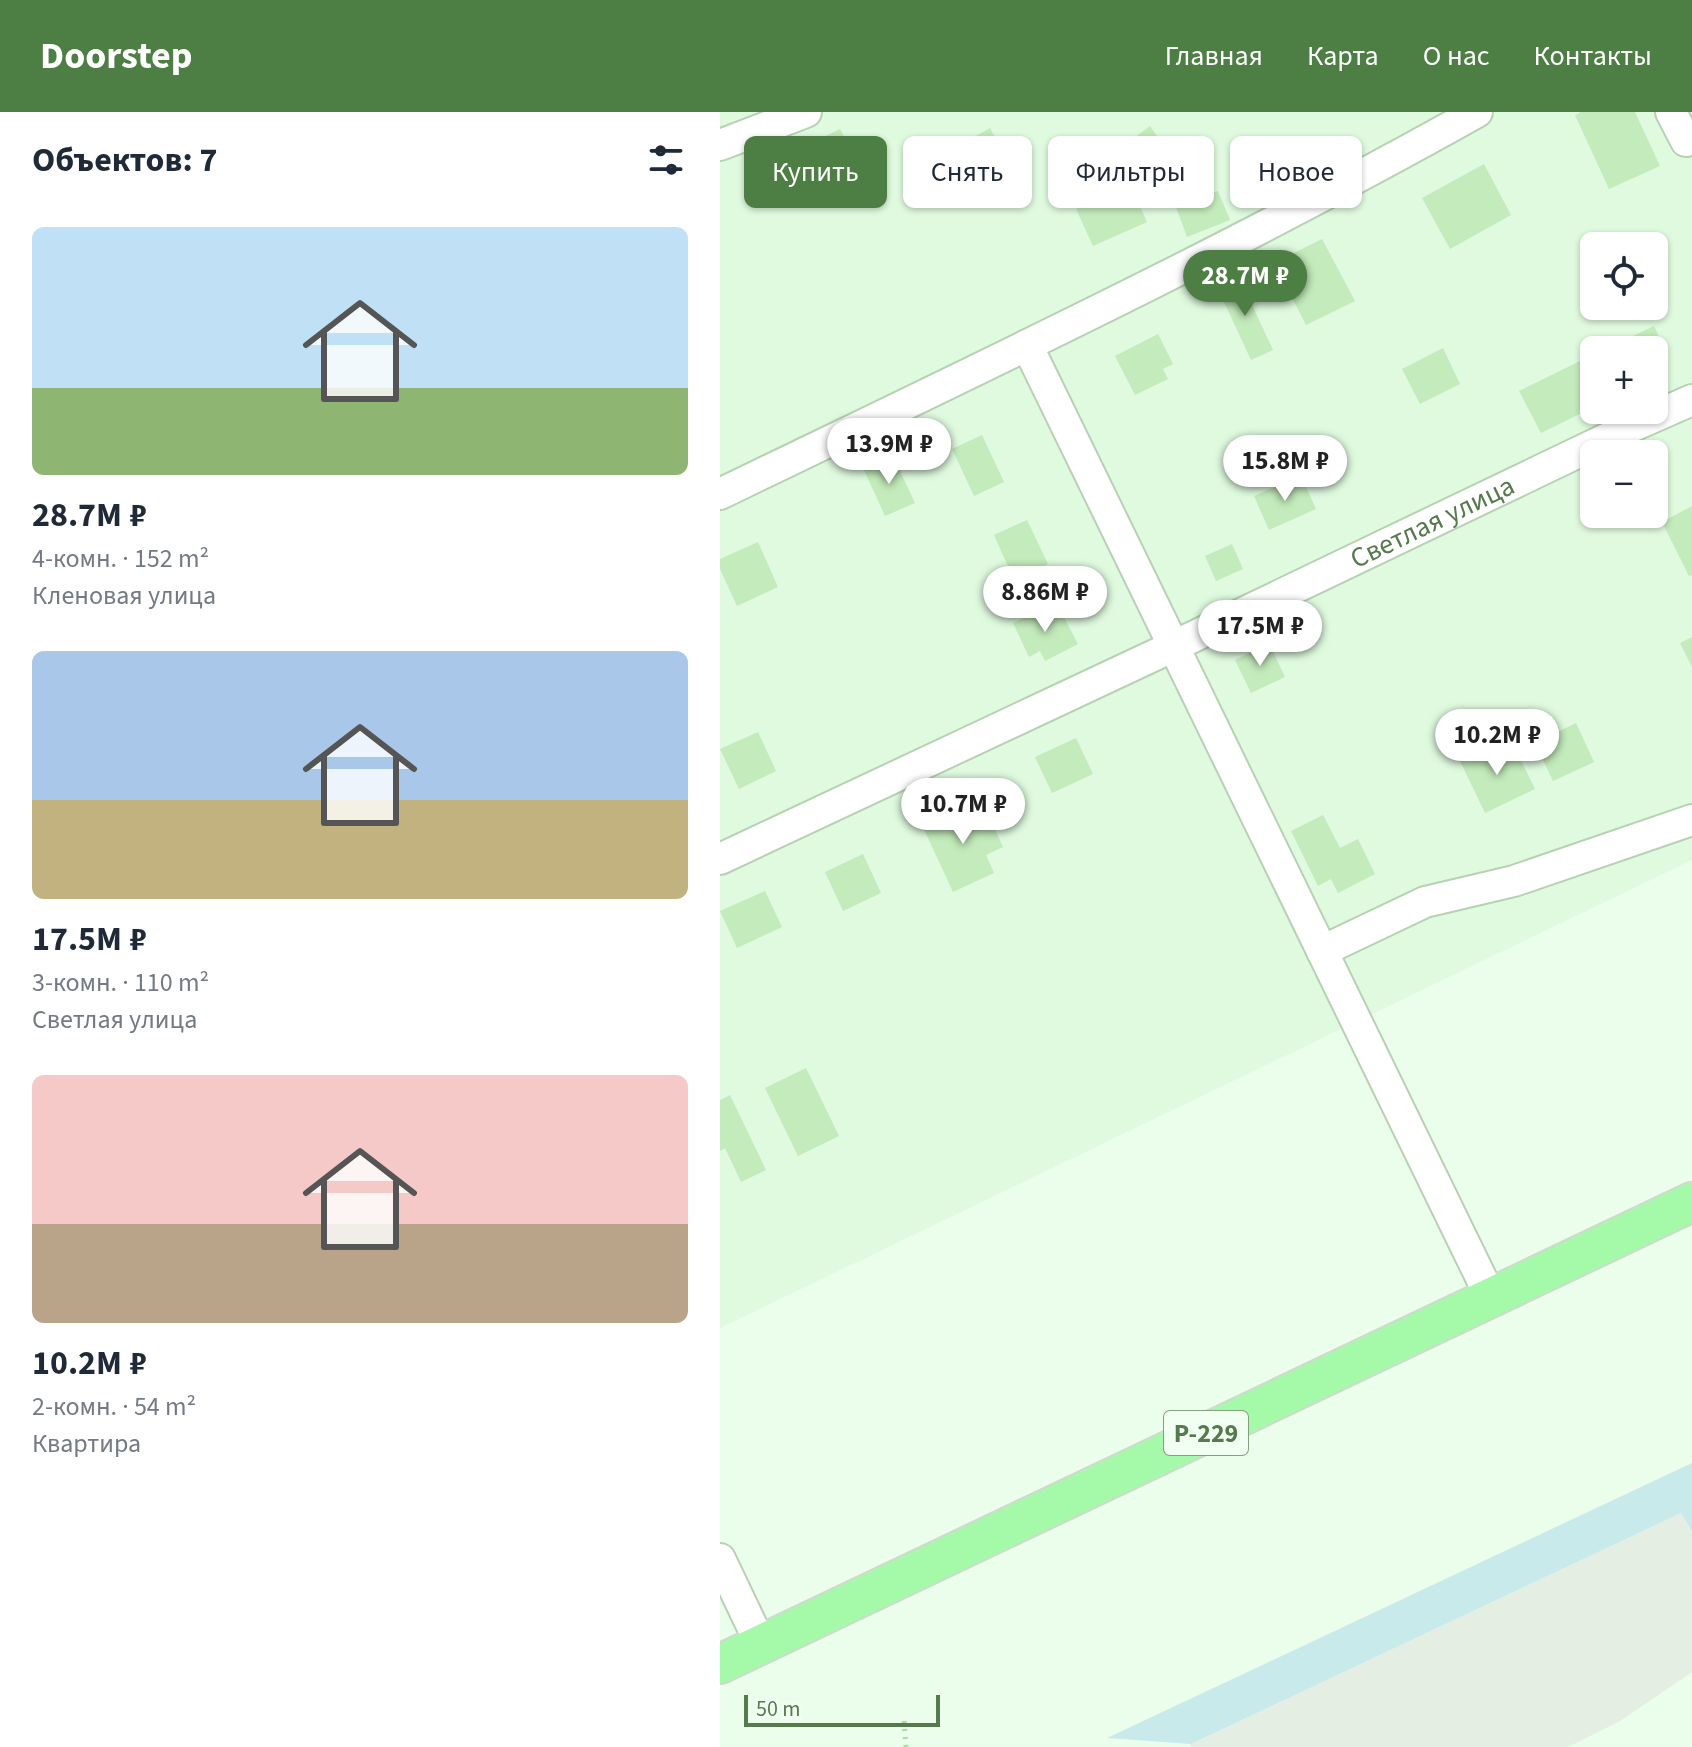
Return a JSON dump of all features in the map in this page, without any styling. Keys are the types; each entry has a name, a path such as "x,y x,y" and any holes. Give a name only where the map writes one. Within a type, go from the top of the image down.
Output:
{"main road":[{"name":"Р-229","path":"720,1664 1692,1202"}],"street":[{"path":"720,145 806,112"},
{"path":"720,494 1027,345 1398,156 1477,112"},
{"path":"1671,112 1690,147"},
{"path":"1027,345 1491,1298"},
{"name":"Светлая улица","path":"720,859 1692,400"},
{"path":"1322,951 1425,902 1514,881 1692,820"},
{"path":"720,1559 761,1645"}],"path":[{"path":"904,1721 906,1747"}],"shaded area":[{"path":"720,112 1692,112 1692,860 720,1328"},
{"path":"1692,1463 1692,1531 1681,1513 1191,1744 1107,1738"},
{"path":"1681,1513 1692,1531 1692,1672 1620,1721 1568,1747 1190,1747 1191,1744"}],"building":[{"path":"1581,112 1635,112 1660,166 1609,189 1575,115"},
{"path":"1150,126 1157,136 1137,136"},
{"path":"990,128 994,136 976,136"},
{"path":"840,129 844,136 825,136"},
{"path":"1484,164 1511,215 1450,249 1422,198"},
{"path":"1218,191 1230,220 1187,237 1176,208 1214,208 1214,193"},
{"path":"1141,208 1147,222 1093,246 1076,209"},
{"path":"1322,239 1355,301 1306,325 1274,263"},
{"path":"1239,277 1273,350 1251,360 1217,287"},
{"path":"1654,326 1659,336 1633,336"},
{"path":"1158,334 1173,364 1163,369 1168,379 1135,395 1115,356"},
{"path":"1443,348 1460,384 1420,404 1402,369"},
{"path":"1580,361 1580,414 1541,433 1519,391"},
{"path":"982,435 1004,482 974,496 952,449"},
{"path":"893,456 915,503 885,516 864,470"},
{"path":"1301,476 1316,509 1269,530 1254,496"},
{"path":"1692,506 1692,575 1689,576 1665,528 1668,528 1668,519"},
{"path":"1027,520 1048,564 1014,580 994,535"},
{"path":"758,542 778,587 737,606 720,569 720,559"},
{"path":"1232,544 1243,569 1216,581 1205,556"},
{"path":"1059,608 1078,644 1045,661 1040,651 1029,657 1013,623 1042,609 1045,615"},
{"path":"1692,637 1692,667 1680,643"},
{"path":"1269,643 1285,677 1251,693 1235,660"},
{"path":"1576,723 1594,762 1553,781 1535,743"},
{"path":"758,732 776,771 739,789 720,749"},
{"path":"1076,738 1093,774 1052,793 1035,757"},
{"path":"1493,746 1498,756 1515,748 1535,789 1485,813 1460,761"},
{"path":"963,806 968,816 985,808 1003,847 986,855 994,873 953,892 922,825"},
{"path":"1323,815 1340,848 1358,839 1375,874 1338,893 1331,879 1318,886 1291,831"},
{"path":"863,854 881,893 843,911 825,872"},
{"path":"765,891 782,927 737,948 720,911"},
{"path":"806,1068 839,1136 798,1156 765,1088"},
{"path":"730,1095 766,1170 741,1182 725,1148 720,1151 720,1100"}]}
